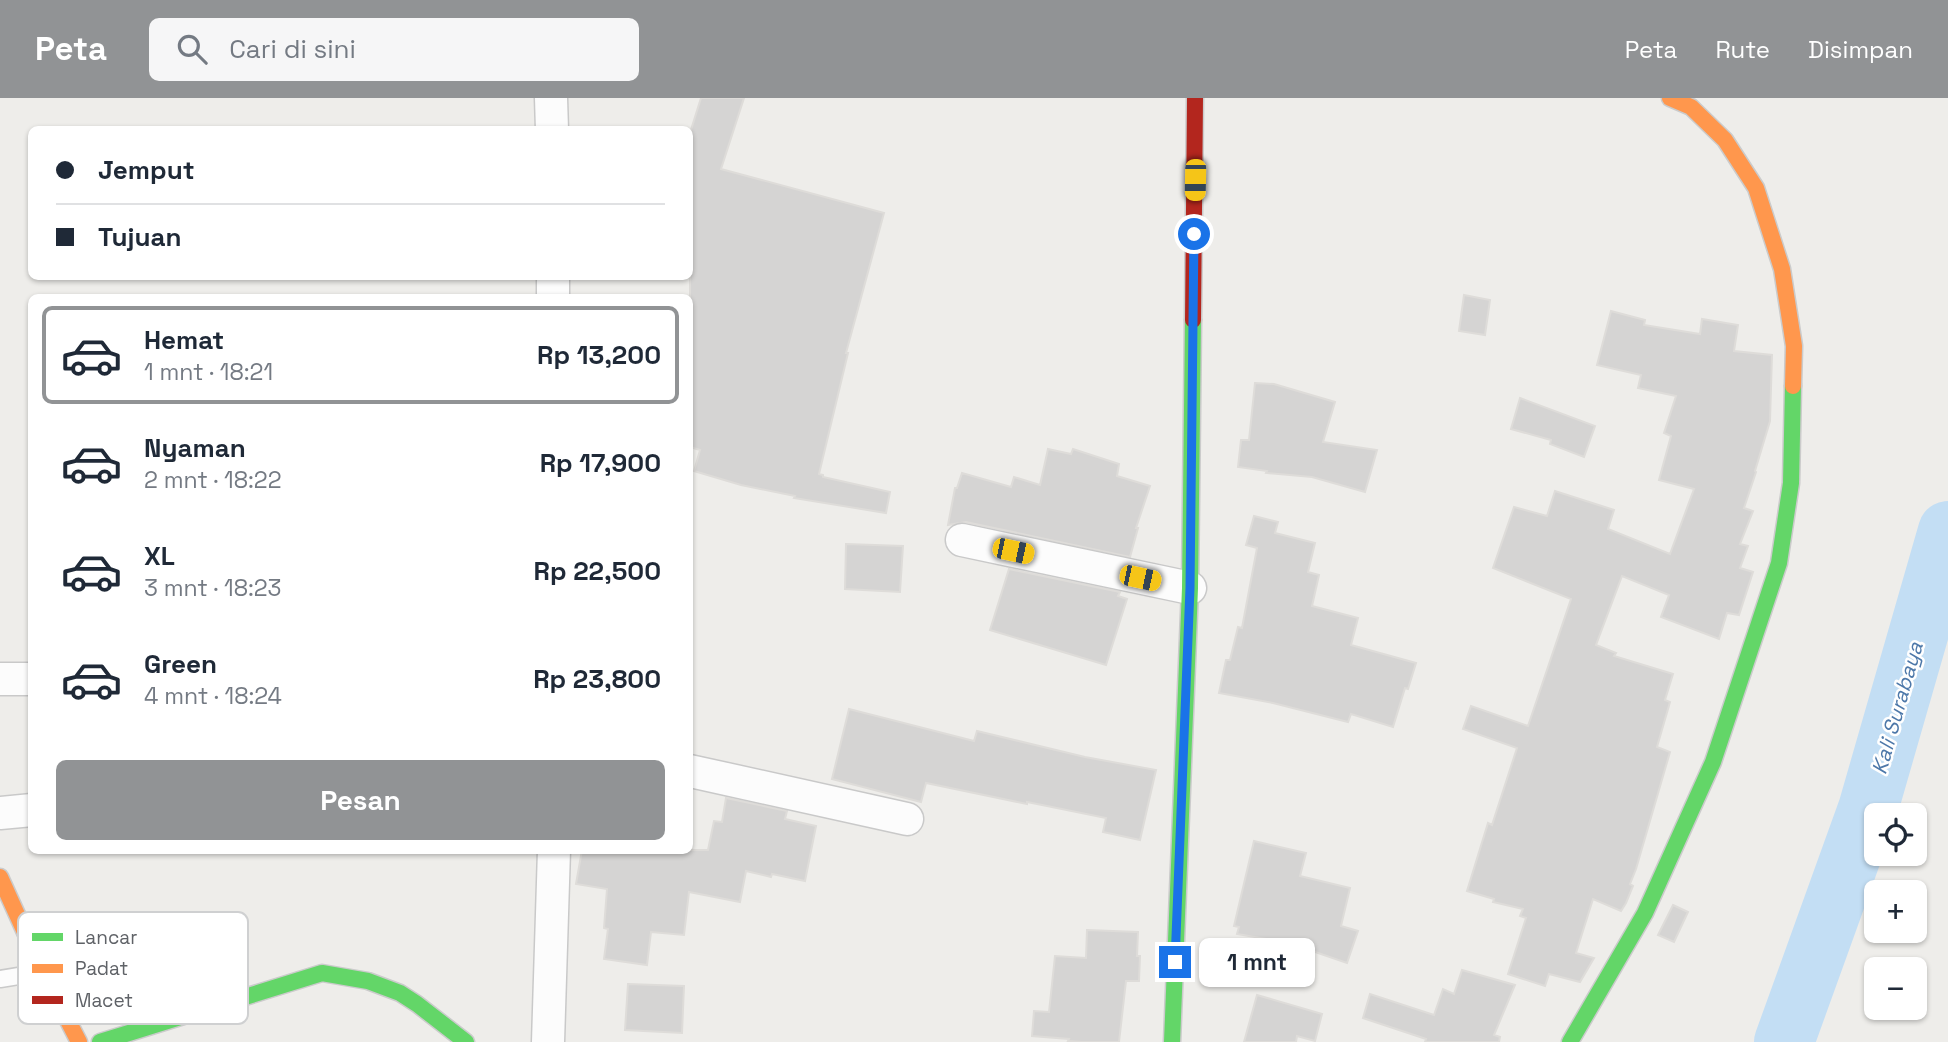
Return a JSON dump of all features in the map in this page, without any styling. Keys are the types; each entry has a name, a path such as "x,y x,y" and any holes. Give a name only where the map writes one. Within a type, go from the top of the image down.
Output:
{"street":[{"path":"551,98 552,126"},
{"path":"1172,1042 1190,588 1195,98"},
{"path":"1570,1042 1645,913 1713,762 1779,563 1791,483 1794,346 1782,269 1756,188 1726,140 1691,107 1670,98"},
{"path":"962,540 1190,588"},
{"path":"0,679 28,678"},
{"path":"693,772 907,819"},
{"path":"0,813 28,810"},
{"path":"548,1042 554,854"},
{"path":"0,877 18,917"},
{"path":"248,996 322,973 353,976 408,998 466,1042"},
{"path":"70,1024 79,1042"},
{"path":"100,1042 158,1024"}],"lane":[{"path":"0,979 18,976"}],"building":[{"path":"701,98 744,98 721,169 884,213 846,353 819,474 890,492 886,513 794,498 795,496 741,485 694,471 700,450 693,448 693,294 690,294 690,280 693,280 692,126"},
{"path":"1464,295 1490,300 1485,335 1459,331"},
{"path":"1611,311 1645,320 1644,325 1700,334 1702,319 1738,325 1734,351 1772,355 1770,421 1744,508 1753,511 1740,544 1748,546 1740,568 1753,572 1739,615 1727,613 1719,639 1661,617 1669,595 1622,576 1596,645 1616,653 1614,656 1673,674 1665,700 1670,702 1657,747 1670,752 1626,903 1621,911 1593,899 1576,953 1594,958 1580,982 1549,974 1545,986 1508,974 1526,918 1520,916 1523,909 1493,902 1494,899 1467,891 1488,823 1492,825 1517,748 1463,729 1471,706 1528,726 1571,599 1493,568 1514,507 1547,516 1555,491 1614,510 1608,529 1670,554 1694,489 1659,480 1671,436 1664,433 1676,396 1638,388 1641,375 1597,365"},
{"path":"1255,383 1274,384 1335,402 1323,442 1377,450 1365,492 1312,477 1266,473 1267,471 1238,467 1241,440 1249,440"},
{"path":"1520,398 1595,426 1584,457 1550,444 1551,440 1511,429"},
{"path":"1048,449 1071,454 1073,449 1119,464 1117,476 1150,486 1130,557 966,522 948,525 955,488 962,473 1011,487 1014,477 1040,485"},
{"path":"1254,516 1278,522 1275,533 1315,543 1308,572 1319,575 1312,606 1358,618 1351,645 1416,663 1393,727 1351,714 1348,722 1219,693 1226,660 1230,660 1238,627 1242,628 1257,548 1246,545"},
{"path":"846,544 903,546 900,592 845,589"},
{"path":"1009,569 1120,592 1118,596 1127,599 1106,665 990,630"},
{"path":"849,709 974,741 977,731 1085,757 1156,770 1140,840 1103,832 1106,818 1027,802 926,783 921,802 832,779"},
{"path":"726,798 787,811 785,819 816,826 805,881 746,871 740,902 689,892 684,935 651,932 647,965 604,959 608,929 604,928 607,889 576,884 581,854 693,854 693,850 708,850 714,821 722,822"},
{"path":"1254,841 1306,853 1300,876 1350,888 1341,926 1358,931 1347,963 1289,943 1237,934 1239,927 1234,926"},
{"path":"1673,905 1688,912 1674,942 1658,935"},
{"path":"1087,930 1138,932 1139,981 1126,981 1119,1042 1082,1042 1032,1036 1034,1011 1049,1012 1055,956 1086,958"},
{"path":"1462,970 1515,985 1494,1035 1500,1037 1499,1042 1425,1042 1426,1039 1363,1018 1370,994 1434,1015 1443,989 1454,994"},
{"path":"628,984 684,986 682,1033 625,1030"},
{"path":"1257,995 1322,1014 1315,1041 1297,1036 1296,1042 1244,1042"}],"waterway":[{"name":"Kali Surabaya","path":"1784,1042 1868,809 1948,531"}],"traffic: fast":[{"path":"1172,1042 1190,588 1193,320"},
{"path":"1570,1042 1645,913 1713,762 1779,563 1791,483 1793,386"},
{"path":"248,996 322,973 368,981 400,993 466,1042"},
{"path":"100,1042 158,1024"}],"traffic: slow":[{"path":"1670,98 1691,107 1725,140 1756,188 1782,269 1794,346 1793,386"},
{"path":"0,877 18,917"},
{"path":"70,1024 79,1042"}],"traffic: jam":[{"path":"1193,320 1195,98"}],"route":[{"path":"1175,962 1190,588 1194,234"}]}
